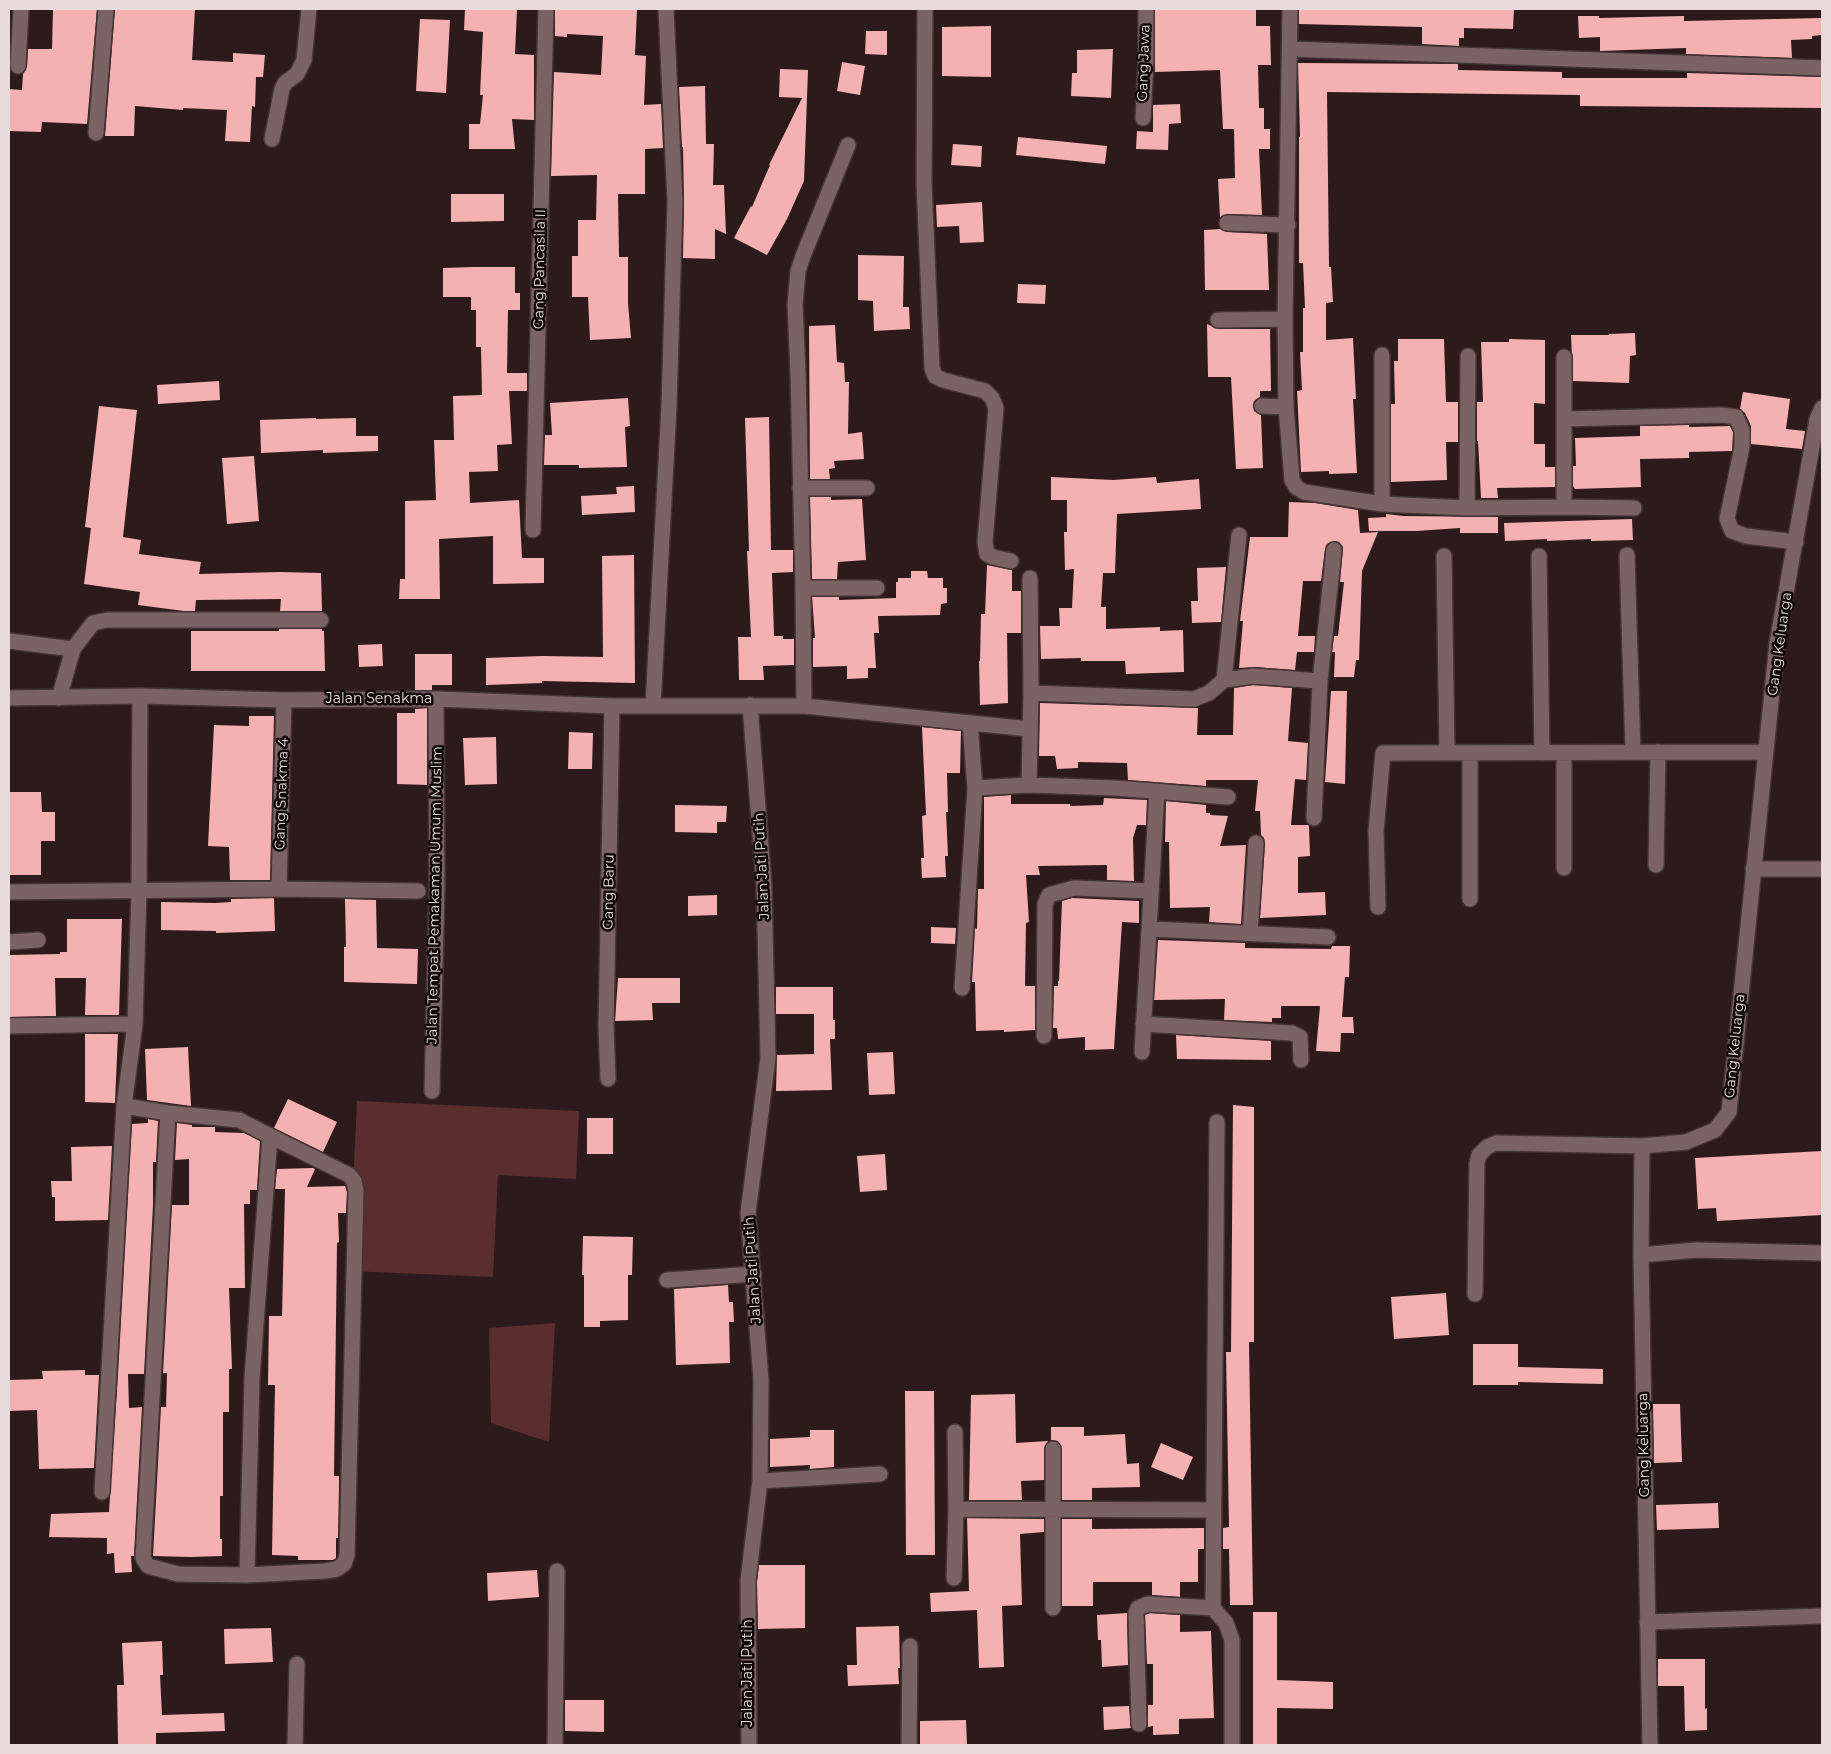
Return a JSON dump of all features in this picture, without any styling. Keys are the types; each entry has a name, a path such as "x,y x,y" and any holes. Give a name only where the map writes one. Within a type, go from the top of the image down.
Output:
{"street":[{"path":"18,66 21,9"},
{"path":"96,133 106,9"},
{"path":"272,139 282,88 285,83 297,74 304,60 309,9"},
{"name":"Gang Pancasila II","path":"534,530 546,9"},
{"path":"653,706 669,406 674,202 666,9"},
{"path":"925,9 924,183 932,368 935,376 943,380 985,391 992,398 996,408 985,542 987,554 1011,561"},
{"name":"Gang Jawa","path":"1143,118 1146,9"},
{"path":"1290,9 1285,319 1286,406 1292,480 1296,487 1304,492 1382,504 1467,508 1634,508"},
{"path":"1290,49 1822,68"},
{"path":"804,706 803,588 794,305 798,271 848,145"},
{"path":"1227,223 1288,225"},
{"path":"1218,320 1285,319"},
{"path":"1382,355 1382,504"},
{"path":"1467,508 1468,356"},
{"path":"1564,357 1564,507"},
{"path":"1262,406 1286,406"},
{"name":"Gang Keluarga","path":"1650,1745 1641,1255 1642,1146 1686,1142 1715,1130 1729,1112 1778,643 1817,419 1822,408"},
{"path":"1564,419 1721,415 1736,417 1742,430 1742,447 1727,519 1732,530 1746,536 1796,542"},
{"path":"800,488 867,488"},
{"path":"1224,680 1239,535"},
{"path":"1314,818 1320,681 1334,550"},
{"path":"1627,555 1634,752"},
{"path":"1444,556 1447,753"},
{"path":"1539,556 1542,753"},
{"path":"1029,786 1031,693 1030,578"},
{"path":"803,588 877,588"},
{"path":"59,698 73,648 93,623 107,620 321,620"},
{"path":"9,641 73,648"},
{"path":"1031,693 1194,698 1209,693 1224,680 1253,676 1320,681"},
{"path":"102,1492 124,1106 135,1024 139,890 140,696"},
{"name":"Jalan Senakma","path":"9,698 140,696 284,700 436,699 612,706 804,706 1030,729"},
{"name":"Jalan Tempat Pemakaman Umum Muslim","path":"432,1091 437,887 436,699"},
{"name":"Gang Snakma 4","path":"280,889 284,700"},
{"name":"Jalan Jati Putih","path":"749,1745 748,1581 760,1480 761,1380 748,1213 768,1058 764,885 750,705"},
{"name":"Gang Baru","path":"608,1079 606,1026 612,706"},
{"path":"962,988 975,788 970,722"},
{"path":"1656,864 1658,752"},
{"path":"1378,907 1376,831 1383,753 1766,752"},
{"path":"1470,753 1470,899"},
{"path":"1564,753 1564,868"},
{"path":"975,788 1029,786 1116,788 1228,797"},
{"path":"1142,1052 1157,791"},
{"path":"1250,933 1256,843"},
{"path":"1753,869 1822,869"},
{"path":"1044,1036 1045,904 1049,895 1074,888 1150,891"},
{"path":"9,892 280,889 418,891"},
{"path":"1149,929 1328,937"},
{"path":"9,942 38,940"},
{"path":"9,1026 135,1024"},
{"path":"1143,1024 1292,1033 1300,1037 1301,1060"},
{"path":"124,1106 168,1113 239,1120 349,1176 354,1181 356,1191 347,1555 344,1564 337,1569 310,1573 247,1575 178,1574 148,1566 143,1558 168,1113"},
{"path":"1217,1122 1213,1608 1226,1623 1232,1640 1232,1745"},
{"path":"247,1575 252,1378 270,1136"},
{"path":"1475,1294 1477,1164 1479,1155 1487,1147 1496,1143 1642,1146"},
{"path":"1641,1255 1696,1250 1822,1252"},
{"path":"667,1280 754,1274"},
{"path":"954,1578 956,1509 955,1432"},
{"path":"1053,1448 1053,1608"},
{"path":"760,1480 880,1474"},
{"path":"956,1509 1213,1510"},
{"path":"556,1745 557,1572"},
{"path":"1139,1724 1136,1613 1138,1608 1148,1604 1213,1608"},
{"path":"1647,1622 1822,1616"},
{"path":"910,1646 910,1745"},
{"path":"295,1745 297,1664"}],"shaded area":[{"path":"357,1101 579,1111 576,1179 498,1175 493,1277 349,1271"},
{"path":"555,1323 549,1442 491,1423 489,1328"}],"building":[{"path":"53,9 97,9 87,124 42,122 41,132 9,131 9,89 22,90 23,74 27,67 28,49 52,49"},
{"path":"115,9 195,9 192,60 233,62 233,53 265,55 263,77 256,77 255,107 252,106 250,142 225,141 227,110 183,108 183,110 135,106 134,136 105,136"},
{"path":"465,9 517,9 515,54 534,55 534,120 512,119 515,149 469,149 469,124 480,124 483,95 480,95 483,32 464,30"},
{"path":"555,9 637,9 635,55 646,56 644,105 661,104 663,148 645,149 645,194 618,194 619,257 628,257 628,303 631,338 590,340 588,297 572,297 572,256 578,256 578,220 596,220 597,175 551,176 554,72 601,75 603,36 567,34 567,37 555,36"},
{"path":"1155,9 1256,9 1256,26 1270,26 1271,65 1258,65 1259,108 1264,108 1264,129 1270,129 1270,149 1259,149 1262,215 1227,214 1220,217 1218,179 1235,178 1234,129 1223,129 1220,70 1155,72"},
{"path":"1299,9 1514,9 1513,29 1464,28 1464,38 1459,38 1459,46 1422,44 1422,27 1299,24"},
{"path":"1578,16 1599,16 1599,18 1684,16 1684,21 1822,18 1822,35 1812,36 1812,39 1791,40 1792,58 1686,54 1686,48 1600,51 1600,37 1579,38"},
{"path":"420,19 450,20 446,93 416,91"},
{"path":"991,26 991,77 942,76 942,27"},
{"path":"866,31 887,31 887,55 865,54"},
{"path":"1113,49 1111,98 1071,96 1072,73 1077,73 1077,50"},
{"path":"842,62 865,66 860,95 837,91"},
{"path":"1298,63 1458,64 1458,70 1562,72 1562,78 1687,78 1687,73 1822,77 1822,108 1580,106 1580,95 1327,92 1329,267 1331,267 1333,302 1326,303 1326,340 1353,338 1356,399 1353,399 1357,473 1301,472 1297,391 1302,390 1300,352 1303,352 1303,308 1305,308 1303,263 1299,263 1300,137"},
{"path":"780,69 808,70 804,181 787,219 767,255 734,238 752,207 769,165 802,98 779,97"},
{"path":"705,86 706,144 714,144 713,185 724,185 726,234 715,229 715,259 683,258 683,147 679,87"},
{"path":"1180,104 1181,123 1169,124 1168,150 1136,149 1137,131 1153,132 1153,105"},
{"path":"1018,137 1107,146 1105,164 1016,155"},
{"path":"953,144 982,146 981,167 951,165"},
{"path":"451,194 504,194 504,221 451,222"},
{"path":"982,202 984,242 960,243 959,226 937,227 936,205"},
{"path":"1221,229 1227,232 1267,234 1269,290 1205,290 1204,230"},
{"path":"858,255 904,256 903,307 909,307 910,329 874,331 873,301 858,300"},
{"path":"515,267 515,293 520,293 520,310 508,310 507,373 527,373 527,391 509,391 512,444 497,445 498,471 469,472 470,503 519,500 522,558 544,558 544,583 493,584 493,536 439,539 440,599 399,599 400,579 405,579 405,501 436,500 434,440 454,440 453,396 482,395 481,347 476,347 476,310 471,310 471,297 443,297 443,268"},
{"path":"1018,284 1046,285 1045,304 1017,303"},
{"path":"1207,324 1218,329 1270,329 1271,391 1260,391 1260,397 1254,401 1253,405 1254,411 1261,415 1263,468 1236,469 1231,377 1208,377"},
{"path":"835,325 837,362 844,363 845,382 849,382 848,434 862,432 864,459 834,461 835,468 829,469 830,479 810,479 809,326"},
{"path":"1635,333 1636,355 1630,356 1629,383 1573,381 1571,335"},
{"path":"1398,339 1444,339 1446,402 1458,402 1458,442 1446,442 1447,480 1391,482 1391,404 1395,404 1394,361 1398,361"},
{"path":"1509,339 1545,340 1545,404 1534,403 1534,444 1545,444 1545,467 1555,467 1555,487 1497,488 1498,498 1481,498 1477,441 1477,402 1483,402 1481,342 1509,342"},
{"path":"219,381 220,400 158,404 157,385"},
{"path":"1743,392 1790,399 1786,429 1805,431 1802,449 1751,444 1751,426 1745,413 1740,409"},
{"path":"628,398 630,426 625,427 627,467 579,468 579,465 544,465 545,435 552,435 550,403"},
{"path":"99,406 137,410 123,537 141,540 139,554 201,562 199,574 321,573 322,611 280,611 281,599 196,600 195,611 184,611 138,605 140,592 84,584 91,528 85,527"},
{"path":"769,417 771,550 793,550 793,572 772,573 774,636 783,636 783,639 794,639 794,665 763,666 764,680 739,680 738,637 751,637 747,551 749,551 745,418"},
{"path":"356,418 356,436 378,436 378,451 323,453 323,450 261,453 260,420"},
{"path":"1689,425 1689,427 1730,426 1733,432 1732,451 1689,452 1689,458 1640,459 1641,487 1575,489 1573,486 1573,466 1576,466 1575,438 1640,436 1640,426"},
{"path":"254,456 259,521 227,524 222,458"},
{"path":"1051,477 1113,480 1156,477 1157,483 1199,479 1201,509 1117,514 1115,573 1103,573 1101,607 1106,607 1106,629 1160,627 1160,631 1183,630 1184,672 1126,674 1125,661 1081,661 1081,658 1041,659 1040,626 1060,626 1059,608 1072,608 1074,569 1065,570 1064,532 1067,532 1067,500 1051,500"},
{"path":"634,486 635,512 582,515 581,496 617,494 616,487"},
{"path":"810,497 831,497 831,500 862,499 866,560 838,562 837,579 812,579"},
{"path":"1289,502 1315,503 1358,510 1360,533 1378,532 1362,571 1359,660 1356,660 1354,677 1334,677 1335,652 1332,652 1334,636 1338,636 1344,582 1340,582 1343,547 1339,542 1335,541 1327,544 1325,549 1321,581 1303,581 1298,636 1315,636 1314,652 1297,652 1295,670 1254,667 1239,668 1243,621 1240,621 1250,537 1288,537"},
{"path":"1386,514 1404,516 1498,517 1498,533 1460,533 1460,528 1416,531 1369,531 1368,518 1386,517"},
{"path":"1632,519 1633,540 1547,541 1547,539 1505,541 1504,523"},
{"path":"634,555 635,683 542,681 542,683 486,685 486,658 542,656 603,657 602,556"},
{"path":"987,565 1012,570 1012,591 1021,591 1021,633 1007,633 1008,703 980,705 981,614 985,614"},
{"path":"1226,567 1221,622 1192,623 1191,601 1198,601 1197,568"},
{"path":"911,571 927,571 928,578 943,578 943,588 947,588 947,603 941,604 940,615 878,616 879,633 874,633 876,668 868,668 868,678 847,679 847,666 813,667 813,638 815,638 812,597 839,597 839,600 896,598 896,582 898,582 898,578 911,578"},
{"path":"279,629 322,629 324,631 325,671 191,671 191,631 279,631"},
{"path":"382,644 383,666 359,667 358,645"},
{"path":"415,654 452,654 452,685 432,685 432,690 415,690"},
{"path":"1253,685 1292,688 1288,741 1308,743 1306,780 1295,779 1291,825 1309,826 1310,856 1298,857 1298,893 1325,892 1326,915 1260,918 1265,844 1264,838 1261,835 1260,811 1255,811 1258,780 1206,780 1206,786 1128,780 1127,763 1078,762 1078,768 1057,769 1055,756 1039,756 1040,703 1198,708 1197,735 1233,735 1234,688"},
{"path":"1331,691 1347,691 1345,784 1325,782"},
{"path":"427,708 427,785 397,784 397,713 415,713 415,709"},
{"path":"249,716 274,716 270,880 230,880 229,847 208,846 214,725 249,726"},
{"path":"922,727 961,731 960,773 947,773 948,856 945,856 946,877 922,878 921,858 924,858 922,816 926,815"},
{"path":"569,732 593,733 592,769 568,769"},
{"path":"496,737 497,784 465,785 463,738"},
{"path":"9,792 41,792 42,812 55,812 55,841 41,841 41,875 9,875"},
{"path":"1011,795 1011,804 1070,804 1070,806 1103,805 1104,798 1147,800 1146,825 1137,825 1133,838 1134,881 1107,880 1107,865 1038,866 1040,875 1026,875 1029,922 1026,923 1025,986 1035,986 1035,1030 976,1031 975,982 972,982 975,928 977,929 978,889 984,889 984,797"},
{"path":"1166,801 1206,805 1206,813 1210,813 1210,815 1228,816 1220,846 1246,845 1241,924 1209,922 1210,907 1170,908 1169,842 1165,842"},
{"path":"675,805 727,806 726,822 717,822 717,833 675,832"},
{"path":"717,895 717,915 688,916 688,896"},
{"path":"274,898 275,931 216,933 216,931 161,930 161,902 215,903 231,902 231,899"},
{"path":"1072,898 1139,901 1139,923 1122,922 1114,1049 1085,1050 1085,1037 1058,1039 1057,1028 1053,1028 1054,986 1058,986 1059,981 1062,901"},
{"path":"345,899 376,900 377,948 418,949 417,984 344,982 344,947 346,947"},
{"path":"67,919 122,919 119,1015 85,1015 86,978 55,978 56,1016 9,1017 9,955 60,954 60,952 67,952"},
{"path":"931,927 956,928 955,944 931,943"},
{"path":"1158,940 1245,943 1245,948 1331,949 1332,946 1350,946 1349,977 1345,977 1342,1017 1353,1017 1354,1033 1341,1033 1340,1052 1316,1051 1320,1006 1281,1006 1281,1018 1272,1018 1272,1022 1224,1020 1225,999 1154,1000"},
{"path":"618,978 680,978 680,1003 652,1003 653,1020 615,1021"},
{"path":"776,987 833,987 835,1039 830,1039 832,1090 776,1091 777,1055 814,1054 814,1014 776,1014"},
{"path":"85,1034 118,1034 115,1103 85,1102"},
{"path":"1176,1035 1271,1041 1271,1060 1177,1059"},
{"path":"188,1047 191,1106 147,1100 145,1049"},
{"path":"893,1052 895,1094 869,1095 867,1053"},
{"path":"288,1099 337,1122 323,1152 274,1128"},
{"path":"1233,1105 1254,1107 1254,1342 1249,1342 1253,1605 1230,1605 1229,1549 1223,1549 1223,1528 1229,1527 1226,1352 1231,1352"},
{"path":"587,1118 613,1118 613,1154 587,1154"},
{"path":"148,1119 158,1121 156,1162 153,1162 153,1205 144,1374 118,1374 132,1124 148,1123"},
{"path":"177,1123 192,1125 192,1127 215,1127 215,1132 244,1133 260,1141 257,1190 250,1190 250,1204 244,1204 245,1288 229,1288 232,1369 229,1369 229,1412 223,1412 223,1496 220,1496 222,1556 153,1556 161,1407 166,1407 167,1373 163,1373 172,1205 189,1205 189,1159 175,1160"},
{"path":"112,1146 108,1220 55,1221 55,1197 52,1197 51,1181 72,1181 71,1147"},
{"path":"1822,1151 1822,1215 1717,1221 1716,1208 1698,1209 1695,1158"},
{"path":"885,1154 887,1190 860,1192 857,1156"},
{"path":"277,1169 315,1169 307,1187 345,1186 347,1192 346,1213 338,1213 334,1476 339,1476 339,1485 338,1538 336,1538 336,1558 333,1560 298,1560 298,1556 272,1555 275,1385 268,1385 269,1316 282,1316 285,1189 275,1189"},
{"path":"583,1236 633,1237 632,1275 628,1275 628,1320 600,1321 600,1327 584,1327"},
{"path":"728,1285 729,1302 733,1302 734,1322 729,1322 730,1363 676,1365 674,1289"},
{"path":"1446,1293 1449,1335 1394,1339 1391,1297"},
{"path":"1473,1344 1518,1344 1518,1367 1603,1369 1603,1384 1518,1382 1518,1385 1473,1385"},
{"path":"85,1370 85,1375 99,1375 94,1468 39,1469 37,1410 9,1411 9,1380 43,1379 42,1371"},
{"path":"118,1374 128,1374 129,1408 142,1407 134,1556 131,1556 132,1572 115,1573 114,1553 107,1554 107,1538 49,1537 51,1514 109,1512"},
{"path":"905,1391 934,1391 935,1555 906,1555"},
{"path":"1015,1394 1016,1443 1048,1441 1044,1449 1044,1480 1021,1481 1022,1500 969,1500 971,1395"},
{"path":"1653,1404 1680,1404 1682,1462 1654,1463"},
{"path":"1051,1427 1084,1427 1084,1436 1125,1434 1127,1464 1139,1463 1140,1487 1092,1488 1092,1500 1062,1500 1062,1449 1058,1441 1051,1440"},
{"path":"810,1430 834,1430 834,1467 810,1469 810,1465 770,1467 770,1439 810,1437"},
{"path":"1161,1443 1193,1457 1183,1480 1151,1467"},
{"path":"1718,1503 1719,1528 1657,1530 1656,1505"},
{"path":"967,1518 1044,1519 1044,1532 1020,1534 1022,1605 1002,1606 1004,1667 979,1668 977,1610 931,1612 930,1593 969,1591"},
{"path":"1062,1519 1092,1519 1092,1529 1204,1528 1204,1549 1198,1549 1198,1582 1180,1582 1180,1597 1152,1595 1152,1582 1093,1582 1093,1606 1062,1606"},
{"path":"759,1565 805,1565 805,1628 758,1629 757,1582"},
{"path":"537,1570 539,1597 488,1601 487,1573"},
{"path":"1253,1612 1277,1612 1277,1680 1333,1682 1333,1709 1277,1708 1277,1745 1253,1745"},
{"path":"1127,1613 1128,1665 1102,1667 1101,1640 1098,1640 1097,1615"},
{"path":"1150,1613 1180,1615 1180,1632 1211,1631 1214,1718 1179,1719 1179,1734 1153,1735 1153,1726 1148,1727 1148,1705 1153,1705 1153,1664 1147,1664 1145,1615"},
{"path":"899,1626 899,1684 848,1686 847,1665 857,1665 856,1627"},
{"path":"271,1628 273,1662 225,1664 224,1629"},
{"path":"162,1641 163,1675 160,1675 162,1715 224,1713 225,1731 156,1733 156,1745 118,1745 117,1685 124,1685 122,1643"},
{"path":"1658,1659 1705,1659 1707,1730 1685,1731 1684,1686 1658,1686"},
{"path":"565,1700 604,1700 604,1732 565,1731"},
{"path":"1129,1706 1131,1728 1104,1730 1103,1707"},
{"path":"966,1720 967,1745 920,1745 920,1721"}]}
